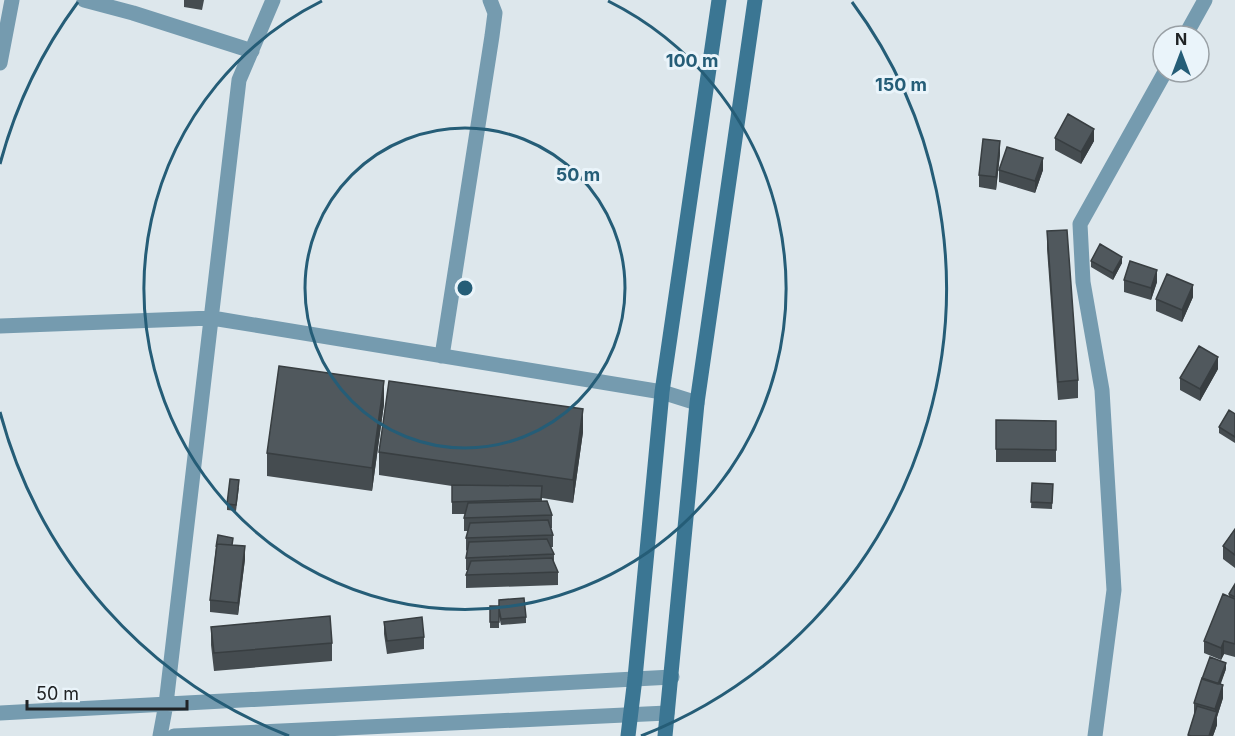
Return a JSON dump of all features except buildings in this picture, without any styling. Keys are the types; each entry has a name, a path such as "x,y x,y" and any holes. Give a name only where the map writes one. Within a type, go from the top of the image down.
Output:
{"street":[{"path":"0,63 12,0"},
{"path":"84,0 252,51"},
{"path":"160,736 166,704 239,80 273,0"},
{"path":"442,356 492,36 495,13 490,0"},
{"path":"628,736 662,393 719,0"},
{"path":"665,736 697,403 755,0"},
{"path":"1192,24 1205,0"},
{"path":"1095,736 1114,590 1102,390 1083,282 1080,225 1158,84"},
{"path":"0,326 212,318 662,393 697,403"},
{"path":"0,713 672,677"},
{"path":"174,736 667,713"}]}
